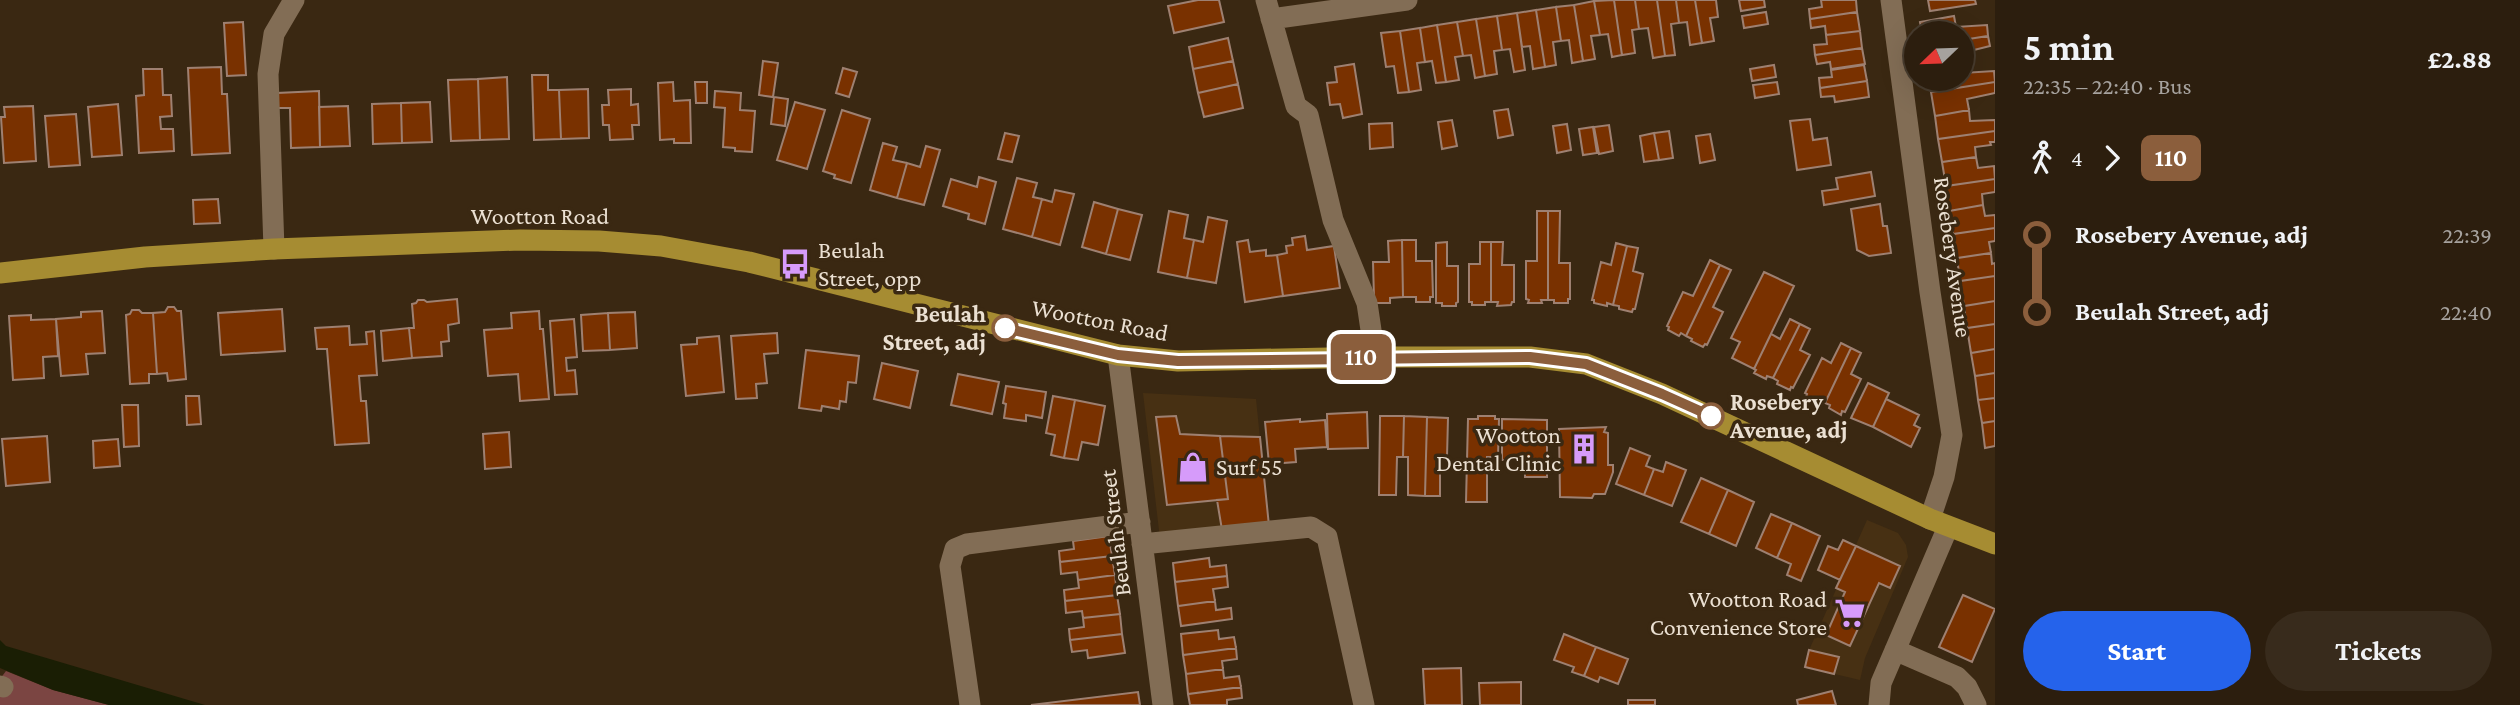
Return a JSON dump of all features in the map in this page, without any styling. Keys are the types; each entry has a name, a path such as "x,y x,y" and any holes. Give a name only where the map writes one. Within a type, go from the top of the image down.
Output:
{"main road":[{"name":"Wootton Road","path":"0,274 145,257 274,249 520,240 599,241 661,246 749,262 1118,355 1178,361 1530,357 1586,364 1662,394 1939,523 1995,544"}],"street":[{"path":"274,249 268,74 274,34 294,0"},
{"path":"1375,357 1367,303 1333,220 1308,115 1296,106 1269,9 1407,0"},
{"name":"Rosebery Avenue","path":"1879,705 1881,683 1939,523 1952,435 1891,0"},
{"name":"Beulah Street","path":"1118,355 1163,705"},
{"path":"970,705 950,566 956,549 967,544 1140,522"},
{"path":"1142,544 1311,527 1327,537 1364,705"},
{"path":"1895,650 1957,677 1976,705"}],"shaded area":[{"path":"1143,393 1256,399 1269,526 1160,539"},
{"path":"1867,520 1898,533 1906,545 1908,557 1865,658 1860,680 1805,667 1810,648"},
{"path":"0,640 6,646 205,705 109,705 53,690 0,668"},
{"path":"6,671 53,690 109,705 0,705 0,679"}],"building":[{"path":"1198,0 1219,0 1224,22 1174,33 1168,6"},
{"path":"1614,0 1635,0 1639,29 1632,30 1635,53 1622,55"},
{"path":"1614,0 1622,55 1612,57 1608,34 1600,35 1594,1"},
{"path":"1635,0 1657,0 1665,56 1653,58 1648,28 1639,29"},
{"path":"1657,0 1676,0 1679,23 1671,24 1675,55 1665,56"},
{"path":"1676,0 1695,0 1702,43 1690,45 1687,22 1679,23"},
{"path":"1695,0 1716,0 1718,17 1710,18 1714,41 1702,43"},
{"path":"1739,0 1764,0 1765,7 1741,11"},
{"path":"1821,0 1856,0 1857,12 1810,19 1809,9 1822,7"},
{"path":"1928,0 1975,0 1976,4 1930,11"},
{"path":"1594,1 1600,35 1591,36 1595,59 1583,61 1574,5"},
{"path":"1574,5 1583,61 1572,63 1569,40 1561,41 1556,7"},
{"path":"1556,7 1561,41 1553,42 1556,65 1545,67 1536,10"},
{"path":"1536,10 1545,67 1533,69 1530,46 1522,47 1517,13"},
{"path":"1766,12 1768,24 1744,28 1742,16"},
{"path":"1857,12 1860,31 1826,35 1825,26 1811,28 1810,19"},
{"path":"1517,13 1525,70 1514,72 1510,49 1502,50 1497,16"},
{"path":"1497,16 1502,50 1494,51 1497,74 1485,76 1476,19"},
{"path":"1954,16 1955,21 1926,21"},
{"path":"1476,19 1485,76 1475,78 1471,55 1463,56 1457,22"},
{"path":"243,22 246,75 227,76 224,23"},
{"path":"1457,22 1463,56 1455,57 1459,80 1446,82 1437,25"},
{"path":"1437,25 1446,82 1436,83 1432,61 1425,62 1420,28"},
{"path":"1987,25 1988,36 1974,38 1974,26"},
{"path":"1420,28 1425,62 1417,63 1421,90 1409,92 1400,31"},
{"path":"1400,31 1409,92 1398,93 1394,66 1386,67 1381,33"},
{"path":"1860,31 1862,48 1815,55 1814,45 1827,44 1826,35"},
{"path":"1988,36 1990,46 1974,50 1974,38"},
{"path":"1228,38 1233,61 1193,69 1189,47"},
{"path":"1862,48 1865,64 1831,69 1830,62 1817,64 1815,55"},
{"path":"763,61 778,63 773,97 759,95"},
{"path":"1233,61 1238,84 1198,93 1193,69"},
{"path":"1354,64 1362,114 1343,118 1340,104 1330,105 1327,83 1337,82 1335,67"},
{"path":"1774,65 1776,77 1752,81 1750,69"},
{"path":"1864,65 1867,81 1820,88 1819,78 1832,77 1831,70"},
{"path":"221,67 222,94 227,94 230,153 192,155 188,68"},
{"path":"843,68 857,72 849,97 836,93"},
{"path":"143,69 162,69 163,95 171,95 172,116 160,117 161,129 173,129 174,151 139,153 136,96 144,95"},
{"path":"1994,71 1995,82 1974,85 1974,72"},
{"path":"532,75 548,75 548,90 559,90 561,139 534,140"},
{"path":"507,77 509,139 480,140 478,79"},
{"path":"478,79 480,140 451,141 448,80"},
{"path":"1867,81 1869,97 1835,102 1834,96 1821,97 1820,88"},
{"path":"673,82 674,101 690,100 691,143 674,143 674,139 660,140 658,83"},
{"path":"695,82 707,82 707,103 696,103"},
{"path":"1777,82 1779,94 1755,98 1753,85"},
{"path":"1995,82 1995,93 1967,99 1969,110 1935,116 1931,92 1974,91 1974,85"},
{"path":"1238,84 1243,108 1204,117 1198,93"},
{"path":"588,89 589,138 561,139 559,90"},
{"path":"631,89 631,105 638,104 639,125 632,125 633,139 610,140 609,125 603,125 602,105 609,105 608,90"},
{"path":"319,91 320,147 291,148 290,108 278,108 277,93"},
{"path":"715,91 741,93 740,110 755,111 752,152 723,147 725,108 714,107"},
{"path":"774,97 788,99 785,126 771,124"},
{"path":"430,102 432,142 402,143 401,103"},
{"path":"795,102 825,110 807,169 777,160"},
{"path":"401,103 402,143 373,144 372,104"},
{"path":"118,104 122,155 92,157 88,107"},
{"path":"33,106 36,161 4,163 1,117 5,117 4,107"},
{"path":"348,106 350,146 320,147 319,107"},
{"path":"1508,109 1513,135 1498,138 1494,111"},
{"path":"842,110 870,119 851,183 834,178 835,175 823,171"},
{"path":"1969,110 1970,121 1995,120 1995,131 1938,139 1935,116"},
{"path":"76,114 80,165 49,167 45,116"},
{"path":"1810,119 1813,140 1827,138 1831,165 1797,170 1790,121"},
{"path":"1452,120 1457,146 1442,149 1438,122"},
{"path":"1392,123 1393,147 1370,149 1369,124"},
{"path":"1567,124 1571,150 1557,153 1553,126"},
{"path":"1609,125 1613,151 1599,154 1594,127"},
{"path":"1593,127 1597,153 1583,155 1579,129"},
{"path":"1669,131 1673,158 1659,160 1654,133"},
{"path":"1995,131 1995,142 1975,147 1976,157 1942,162 1938,139"},
{"path":"1005,133 1019,136 1012,162 998,159"},
{"path":"1654,133 1659,160 1644,162 1640,136"},
{"path":"1710,134 1715,160 1700,163 1696,136"},
{"path":"883,143 897,147 893,160 907,163 897,198 870,190"},
{"path":"926,146 940,150 924,205 897,198 907,163 920,167"},
{"path":"1976,157 1978,168 1994,166 1995,179 1946,186 1942,162"},
{"path":"1871,172 1875,196 1824,205 1822,191 1838,189 1836,178"},
{"path":"979,177 996,182 985,224 968,219 969,214 943,206 951,179 977,187"},
{"path":"1017,178 1037,183 1033,197 1042,199 1032,237 1003,229"},
{"path":"1995,179 1995,192 1982,194 1983,205 1949,211 1946,186"},
{"path":"1055,190 1074,194 1060,245 1032,237 1042,199 1052,202"},
{"path":"218,199 220,223 194,224 193,200"},
{"path":"1094,202 1118,209 1106,254 1082,247"},
{"path":"1880,204 1891,253 1869,256 1857,250 1851,209"},
{"path":"1983,205 1985,216 1995,215 1995,228 1953,234 1949,211"},
{"path":"1118,209 1142,215 1130,260 1106,254"},
{"path":"1169,211 1188,215 1184,238 1194,240 1187,278 1158,272"},
{"path":"1537,211 1548,211 1548,300 1528,303 1526,261 1537,261"},
{"path":"1548,211 1560,211 1559,263 1570,263 1568,303 1548,300"},
{"path":"1208,217 1227,221 1216,283 1187,278 1194,240 1203,242"},
{"path":"1995,228 1995,241 1989,242 1991,253 1957,258 1953,234"},
{"path":"1305,236 1307,250 1334,246 1340,288 1283,296 1277,255 1287,253 1286,246 1293,245 1292,238"},
{"path":"1248,240 1250,252 1266,250 1266,256 1277,255 1283,296 1245,302 1237,242"},
{"path":"1402,240 1416,240 1416,261 1432,261 1433,297 1430,297 1430,302 1416,302 1416,297 1403,297"},
{"path":"1402,240 1403,297 1390,298 1390,303 1376,303 1373,262 1389,262 1388,241"},
{"path":"1447,242 1447,266 1458,266 1456,306 1436,303 1436,243"},
{"path":"1480,242 1491,242 1491,302 1472,305 1472,302 1469,302 1469,264 1480,264"},
{"path":"1491,242 1503,242 1502,265 1514,265 1514,302 1511,305 1497,306 1498,302 1491,302"},
{"path":"1616,243 1627,246 1613,305 1594,303 1592,300 1601,262 1611,265"},
{"path":"1627,246 1638,248 1633,271 1643,274 1632,312 1613,305"},
{"path":"1991,253 1992,264 1995,263 1995,276 1960,281 1957,258"},
{"path":"1710,260 1720,265 1686,336 1681,333 1679,336 1668,330 1667,326 1683,292 1693,296"},
{"path":"1720,265 1731,270 1713,307 1723,312 1707,345 1703,347 1686,336"},
{"path":"1764,272 1794,286 1754,369 1732,358 1740,342 1731,338"},
{"path":"1995,276 1995,301 1964,306 1960,281"},
{"path":"457,299 459,323 448,325 449,341 441,342 442,356 412,358 409,328 414,328 412,304 418,300 427,302"},
{"path":"1995,301 1995,324 1967,328 1964,306"},
{"path":"168,307 181,311 186,379 168,381 167,373 157,374 153,313 165,312"},
{"path":"282,309 285,351 221,355 218,313"},
{"path":"132,310 153,313 157,374 149,374 149,383 130,384 126,315"},
{"path":"102,311 105,353 86,354 88,374 61,376 56,319 81,317 81,312"},
{"path":"539,311 549,399 520,401 518,374 488,376 484,330 512,328 511,313"},
{"path":"635,312 637,348 610,350 608,313"},
{"path":"608,313 610,350 583,351 581,315"},
{"path":"31,315 31,320 56,319 58,356 43,357 44,378 13,380 9,316"},
{"path":"574,319 577,357 566,358 567,371 575,370 577,394 555,395 550,321"},
{"path":"1790,319 1800,324 1773,378 1767,376 1766,379 1754,373 1771,334 1780,339"},
{"path":"1800,324 1810,329 1800,350 1810,355 1790,390 1777,384 1778,381 1773,378"},
{"path":"1995,324 1995,349 1971,353 1967,328"},
{"path":"349,326 350,345 367,344 366,332 374,331 377,375 359,376 361,401 366,401 369,443 335,445 327,349 317,349 315,328"},
{"path":"409,328 412,358 383,361 381,331"},
{"path":"777,333 778,353 764,354 767,383 756,384 757,398 736,399 731,336"},
{"path":"719,336 724,392 686,396 681,345 697,344 697,338"},
{"path":"1841,343 1851,348 1825,403 1806,397 1805,393 1822,358 1831,363"},
{"path":"1851,348 1861,353 1851,374 1861,379 1841,415 1825,403"},
{"path":"1995,349 1995,373 1975,376 1971,353"},
{"path":"806,350 859,356 856,383 848,382 846,402 840,401 839,409 822,406 821,411 799,408"},
{"path":"882,363 918,371 910,408 874,399"},
{"path":"1995,373 1995,398 1978,400 1975,376"},
{"path":"958,374 999,382 992,414 951,405"},
{"path":"1868,383 1889,393 1873,427 1851,418"},
{"path":"1006,386 1046,392 1042,418 1026,415 1026,421 1004,418"},
{"path":"186,396 199,396 201,424 187,425"},
{"path":"1053,396 1075,400 1064,458 1051,455 1055,435 1046,433"},
{"path":"1995,398 1995,421 1982,423 1978,400"},
{"path":"1886,399 1919,415 1914,425 1920,428 1911,447 1873,427"},
{"path":"1075,400 1105,406 1098,445 1082,442 1078,460 1064,458"},
{"path":"122,405 138,405 139,446 124,447"},
{"path":"1367,412 1368,448 1328,449 1327,414"},
{"name":"Surf 55","path":"1176,416 1180,434 1220,436 1228,499 1167,505 1156,417"},
{"path":"1380,416 1404,416 1403,457 1397,457 1396,495 1379,495"},
{"path":"1404,416 1427,417 1425,496 1408,495 1408,457 1403,457"},
{"path":"1478,416 1495,416 1495,419 1499,419 1498,457 1487,457 1487,502 1466,502 1468,419 1478,419"},
{"path":"1427,417 1448,418 1447,457 1440,457 1440,496 1425,496"},
{"path":"1300,419 1300,422 1325,420 1327,447 1295,449 1296,462 1269,464 1265,422"},
{"path":"1502,419 1547,420 1547,477 1525,477 1525,460 1502,460"},
{"path":"1995,421 1995,446 1985,448 1982,423"},
{"name":"Wootton Dental Clinic","path":"1606,427 1604,432 1608,433 1608,465 1613,465 1613,472 1605,494 1594,494 1592,498 1560,497 1559,429"},
{"path":"509,432 511,467 485,469 483,434"},
{"path":"47,436 50,482 6,486 2,439"},
{"path":"1220,436 1260,437 1269,526 1222,530 1217,500 1228,499"},
{"path":"118,439 120,466 94,468 93,441"},
{"path":"1630,448 1650,456 1646,466 1654,469 1644,495 1616,484"},
{"path":"1666,462 1686,470 1672,506 1644,495 1654,469 1663,472"},
{"path":"1701,478 1728,490 1709,534 1681,522"},
{"path":"1728,490 1754,502 1736,546 1709,534"},
{"path":"1771,514 1792,523 1777,558 1756,548"},
{"path":"1792,523 1820,536 1801,581 1787,575 1791,564 1777,558"},
{"path":"1109,536 1112,556 1060,562 1059,551 1074,549 1073,541"},
{"path":"1843,540 1856,546 1840,580 1818,570 1828,546 1838,550"},
{"name":"Wootton Road Convenience Store","path":"1856,546 1900,566 1890,588 1879,583 1850,646 1826,635 1845,592 1836,588"},
{"path":"1112,556 1115,575 1078,580 1077,572 1061,574 1060,562"},
{"path":"1209,558 1210,567 1226,565 1227,576 1175,582 1173,563"},
{"path":"1115,575 1117,595 1065,601 1064,590 1079,588 1078,580"},
{"path":"1227,576 1228,587 1213,589 1215,601 1178,606 1175,582"},
{"path":"1117,595 1120,614 1083,618 1082,611 1066,613 1065,601"},
{"path":"1963,595 1995,609 1972,662 1939,647"},
{"path":"1215,601 1216,610 1231,608 1232,619 1181,626 1178,606"},
{"path":"1120,614 1122,634 1070,640 1069,629 1084,627 1083,618"},
{"path":"1218,630 1219,639 1234,637 1236,648 1183,655 1181,634"},
{"path":"1122,634 1125,653 1088,658 1087,650 1072,652 1070,640"},
{"path":"1564,634 1596,647 1584,676 1572,672 1574,667 1554,660"},
{"path":"1596,647 1628,659 1618,684 1600,677 1598,682 1584,676"},
{"path":"1236,648 1237,659 1222,661 1223,669 1186,674 1183,655"},
{"path":"1809,650 1839,657 1834,674 1805,667"},
{"path":"1461,668 1462,705 1425,705 1423,669"},
{"path":"1223,669 1224,678 1239,676 1241,687 1188,694 1186,674"},
{"path":"1521,682 1521,705 1480,705 1479,683"},
{"path":"1241,687 1242,698 1227,700 1227,705 1190,705 1188,694"},
{"path":"1832,691 1836,705 1798,705 1797,700"},
{"path":"1138,692 1140,705 1031,705"},
{"path":"1628,700 1655,700 1655,705 1628,705"}],"bus line":[{"name":"110","path":"1005,328 1118,355 1178,361 1530,357 1586,364 1711,416"}],"place":[{"name":"Beulah Street, opp","path":"795,264"},
{"name":"Beulah Street, adj","path":"1005,328"},
{"name":"Rosebery Avenue, adj","path":"1711,416"},
{"name":"Wootton Dental Clinic","path":"1584,449"},
{"name":"Surf 55","path":"1193,467"},
{"name":"Wootton Road Convenience Store","path":"1850,613"}]}
